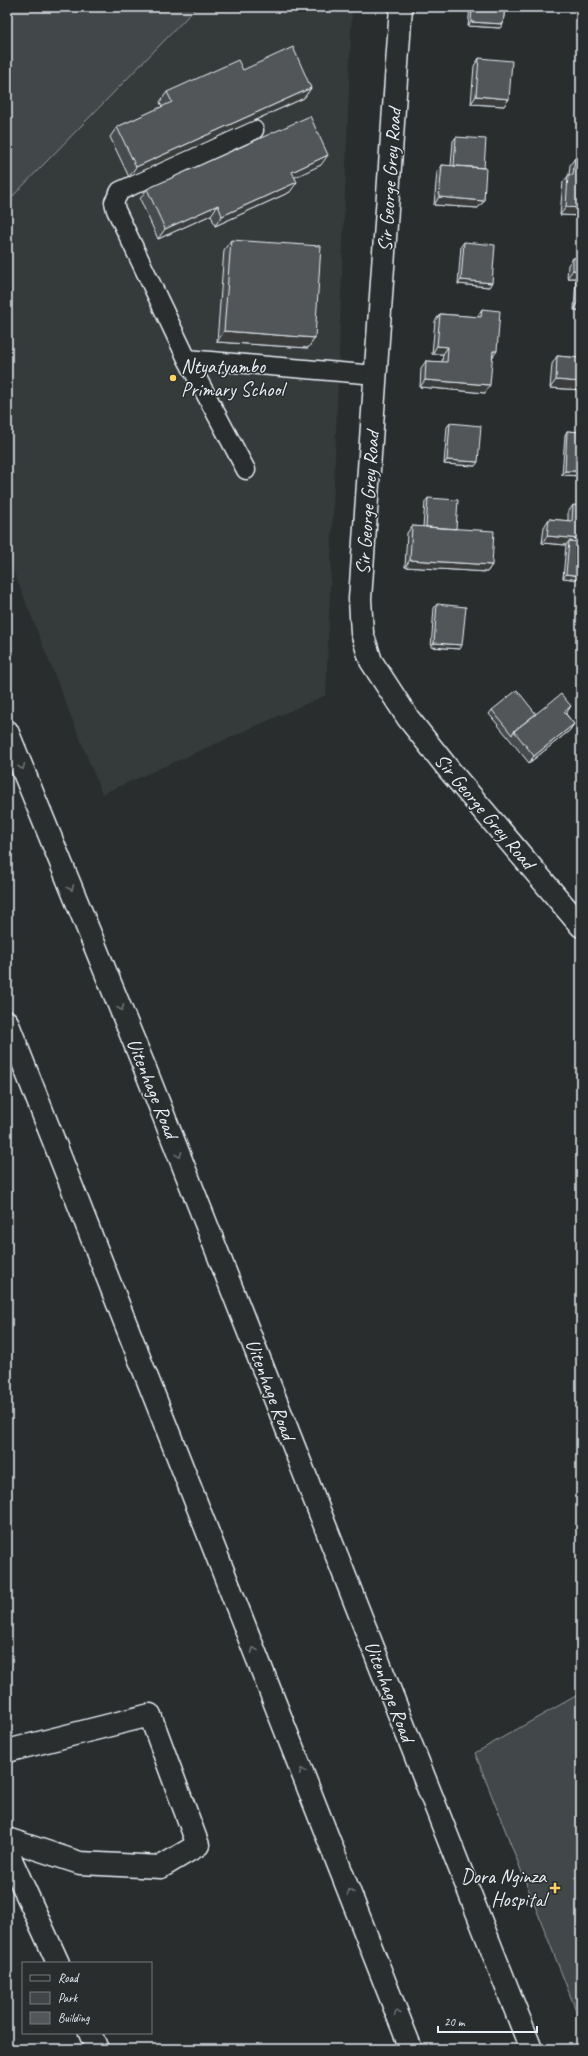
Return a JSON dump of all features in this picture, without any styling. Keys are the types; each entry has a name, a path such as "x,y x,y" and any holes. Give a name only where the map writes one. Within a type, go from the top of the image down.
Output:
{"main road":[{"name":"Sir George Grey Road","path":"401,7 360,599 362,633 371,661 408,718 450,771 581,926"},
{"name":"Uitenhage Road","path":"7,731 144,1066 531,2049"},
{"path":"7,1022 412,2049"},
{"path":"7,1751 150,1715 198,1845 161,1867 80,1863 7,1839"},
{"path":"7,1851 58,1962"},
{"path":"90,2034 97,2049"}],"lane":[{"path":"246,470 187,359 116,210 114,202 120,191 254,130"},
{"path":"187,359 376,375"}],"shaded area":[{"name":"Ntyatyambo Primary School","path":"197,7 352,7 326,695 102,794 7,555 7,202"}],"green space":[{"path":"7,7 197,7 7,202"},
{"name":"Dora Nginza Hospital","path":"581,1693 581,2023 475,1753"}],"building":[{"path":"472,7 505,7 503,24 471,22"},
{"path":"293,47 311,88 136,167 117,127 172,102 167,92 238,60 243,70"},
{"path":"479,58 512,61 509,99 476,96"},
{"path":"310,116 328,155 292,172 297,182 222,216 218,205 165,229 147,189"},
{"path":"456,137 486,139 484,168 454,166"},
{"path":"575,158 581,158 581,208 566,207 568,175 573,175"},
{"path":"442,165 486,168 484,201 439,197"},
{"path":"231,240 321,246 315,338 224,331"},
{"path":"464,242 495,245 492,283 461,280"},
{"path":"573,258 581,258 581,271 573,270"},
{"path":"581,274 581,302 579,302"},
{"path":"482,309 500,311 497,351 493,351 490,385 425,380 426,361 447,362 448,347 437,346 440,314 481,317"},
{"path":"557,356 581,358 581,382 556,380"},
{"path":"450,423 481,426 478,462 447,460"},
{"path":"567,431 581,432 581,471 565,471"},
{"path":"428,498 458,500 456,529 426,527"},
{"path":"573,505 581,506 581,539 547,536 549,519 572,521"},
{"path":"412,526 494,531 492,565 410,560"},
{"path":"569,541 581,542 581,576 566,574"},
{"path":"437,604 466,607 462,645 434,643"},
{"path":"517,690 536,714 514,731 512,735 492,710"},
{"path":"561,694 571,706 564,712 574,724 534,756 514,731"}],"place":[{"name":"Ntyatyambo Primary School","path":"173,378"},
{"name":"Dora Nginza Hospital","path":"555,1888"}]}
